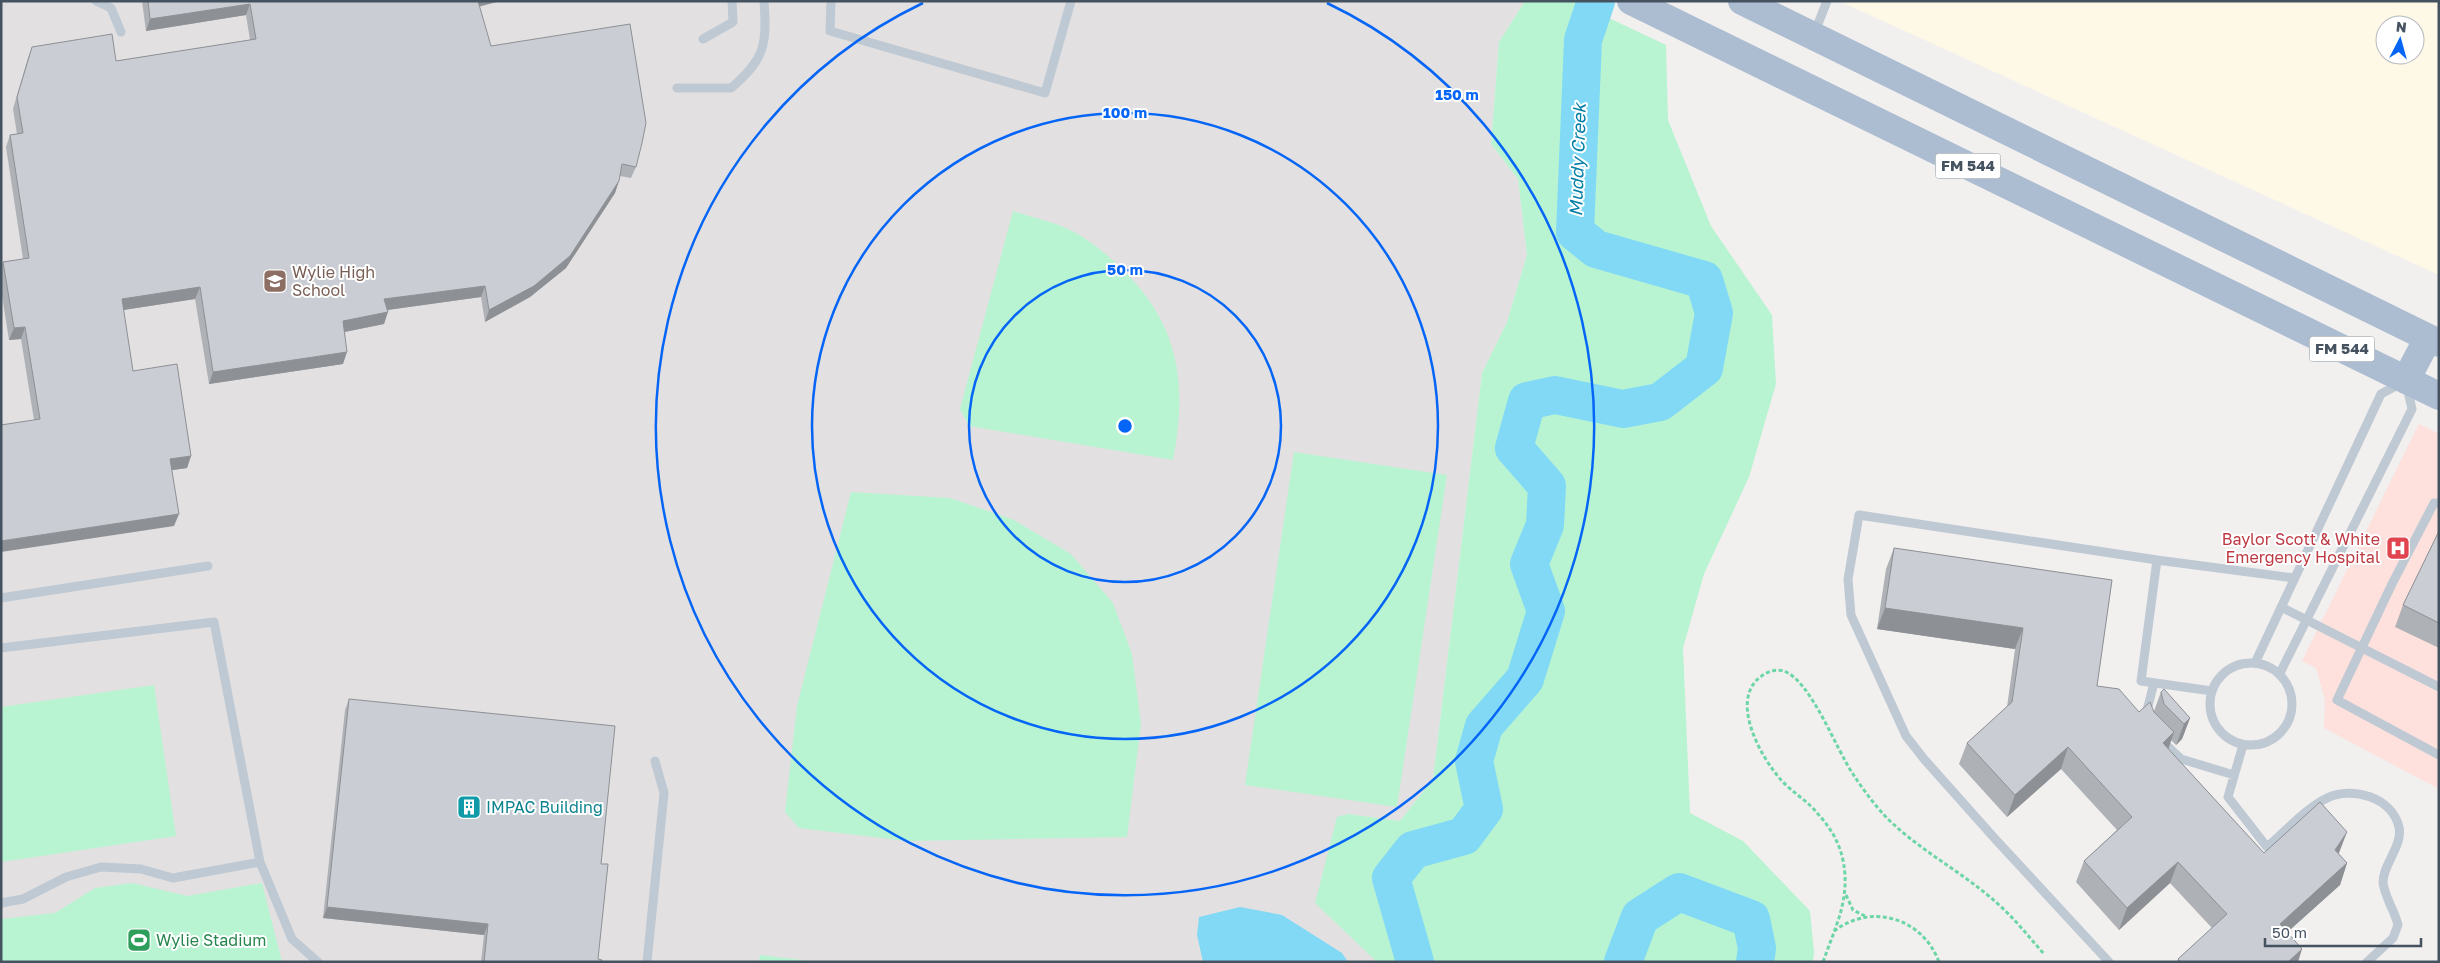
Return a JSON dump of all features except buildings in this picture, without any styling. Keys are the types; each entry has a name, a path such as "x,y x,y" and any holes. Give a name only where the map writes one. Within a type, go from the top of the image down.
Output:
{"main road":[{"name":"FM 544","path":"1632,1 2439,396"},
{"name":"FM 544","path":"1742,1 2433,341"},
{"path":"2406,380 2433,341"}],"lane":[{"path":"96,1 111,8 121,32"},
{"path":"702,39 733,22 732,1"},
{"path":"677,88 731,88 750,72 762,52 767,28 764,1"},
{"path":"831,1 830,31 1044,93 1071,1"},
{"path":"1813,36 1827,1"},
{"path":"2255,663 2380,394 2406,380 2412,409 2280,673"},
{"path":"2439,503 2434,503 2396,576 2337,700 2439,755"},
{"path":"2109,962 1984,826 1906,736 1851,615 1848,579 1859,515 2157,560 2294,578"},
{"path":"2157,560 2141,681 2212,691"},
{"path":"1,598 208,566"},
{"path":"2281,607 2362,650 2439,687"},
{"path":"1,648 214,622 260,862 292,939 318,962"},
{"path":"2255,663 2268,666 2280,673 2288,684 2292,696 2293,710 2288,723 2280,734 2269,742 2243,745 2230,740 2219,731 2212,718 2210,705 2212,691 2218,679 2228,669 2241,664 2255,663"},
{"path":"2149,721 2146,713 2154,683"},
{"path":"2156,735 2181,760 2234,776"},
{"path":"2243,745 2228,797 2268,847 2328,798 2346,794 2363,795 2381,800 2390,811 2399,828 2396,846 2383,882 2398,925 2393,938 2367,962"},
{"path":"647,962 664,793 654,761"},
{"path":"1,903 23,899 66,877 101,868 142,869 173,878 260,862"}],"path":[{"path":"1823,962 1846,895 1845,872 1842,854 1830,829 1817,812 1773,770 1759,749 1747,708 1750,689 1755,680 1775,670 1782,670 1790,674 1805,690 1852,773 1885,816 1998,904 2044,954"},
{"path":"1846,895 1853,910 1866,916"},
{"path":"1833,931 1848,921 1866,916 1892,917 1906,923 1927,941 1939,962"}],"shaded area":[{"path":"1,1 1525,1 1499,42 1491,144 1518,179 1527,255 1507,322 1482,373 1433,779 1400,821 1348,814 1377,962 1,962"},
{"path":"1839,1 2439,1 2439,275"},
{"name":"Baylor Scott & White Emergency Hospital","path":"2419,424 2439,434 2439,789 2324,728 2325,700 2316,668 2302,661"}],"green space":[{"path":"1525,1 1573,1 1666,45 1668,120 1711,226 1772,315 1776,384 1749,477 1704,574 1683,648 1690,813 1743,841 1810,911 1814,952 1813,962 1377,962 1315,903 1337,817 1348,814 1400,821 1433,779 1482,373 1507,322 1527,255 1518,179 1491,144 1499,42"},
{"path":"1013,211 1061,226 1075,232 1088,241 1120,267 1140,288 1155,310 1167,332 1174,355 1178,379 1179,405 1173,460 969,426 960,409"},
{"path":"1294,452 1447,475 1397,807 1245,785"},
{"path":"851,492 950,498 1014,520 1071,554 1113,603 1132,654 1141,724 1127,837 906,841 799,828 785,812 797,706"},
{"path":"154,685 176,836 1,862 1,707"},
{"name":"Wylie Stadium","path":"132,883 187,896 262,883 282,962 1,962 1,919 55,913 95,888"},
{"path":"760,955 819,962 759,962"}],"water":[{"path":"1240,907 1282,915 1342,953 1348,962 1203,962 1197,935 1199,917"}],"waterway":[{"name":"Muddy Creek","path":"1415,962 1391,878 1413,850 1464,836 1484,809 1474,761 1484,726 1525,679 1546,611 1529,564 1545,525 1547,486 1514,448 1527,401 1555,395 1623,409 1660,402 1704,368 1714,313 1704,280 1596,249 1575,232 1583,40 1596,1"},
{"name":"Muddy Creek","path":"1623,962 1640,917 1679,892 1751,919 1757,948 1755,962"}],"place":[{"name":"Wylie High School","path":"275,281"},
{"name":"Baylor Scott & White Emergency Hospital","path":"2398,548"},
{"name":"IMPAC Building","path":"469,807"},
{"name":"Wylie Stadium","path":"139,940"}]}
